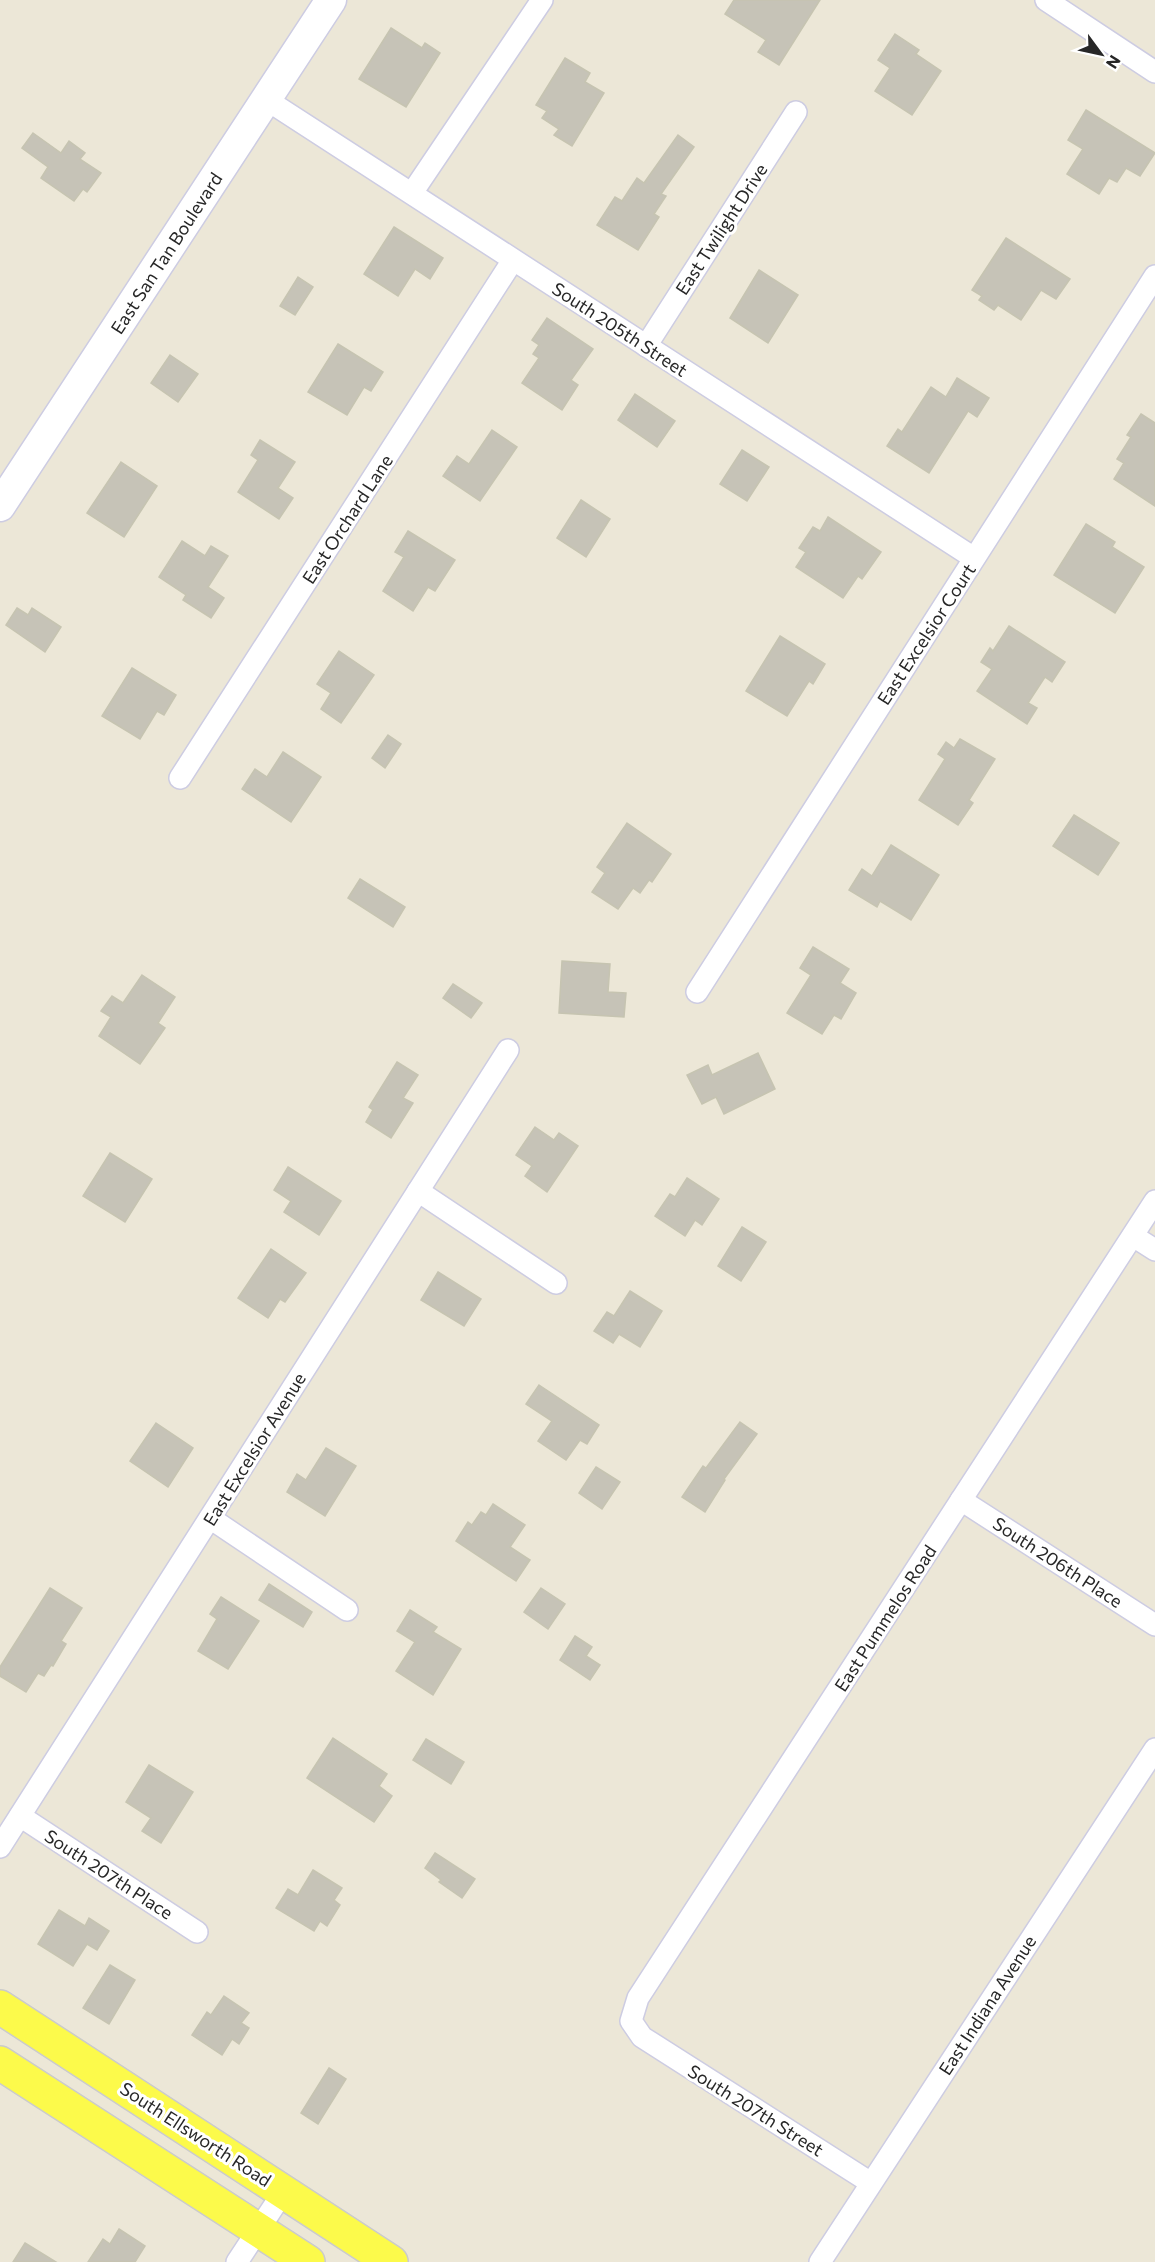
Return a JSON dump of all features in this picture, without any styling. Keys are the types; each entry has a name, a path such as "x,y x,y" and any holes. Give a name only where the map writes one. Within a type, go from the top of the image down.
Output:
{"main road":[{"name":"South Ellsworth Road","path":"0,2007 391,2262"},
{"path":"0,2063 308,2262"}],"street":[{"name":"East San Tan Boulevard","path":"0,506 331,0"},
{"path":"412,193 542,0"},
{"path":"1046,0 1155,72"},
{"name":"South 205th Street","path":"267,100 974,558"},
{"name":"East Twilight Drive","path":"646,346 796,112"},
{"name":"East Orchard Lane","path":"180,778 513,260"},
{"name":"East Excelsior Court","path":"698,992 1155,276"},
{"name":"East Excelsior Avenue","path":"0,1847 508,1050"},
{"path":"418,1191 556,1283"},
{"name":"East Pummelos Road","path":"642,2037 632,2021 638,1998 1155,1201"},
{"path":"1133,1236 1155,1250"},
{"name":"South 206th Place","path":"961,1500 1155,1625"},
{"path":"210,1518 347,1610"},
{"name":"East Indiana Avenue","path":"819,2262 1155,1749"},
{"name":"South 207th Place","path":"20,1816 197,1932"},
{"name":"South 207th Street","path":"642,2037 871,2183"},
{"path":"237,2262 284,2192"}],"building":[{"path":"734,0 820,0 779,65 758,52 766,40 725,14"},
{"path":"391,28 422,48 425,43 440,53 406,107 359,79"},
{"path":"895,34 919,50 916,54 941,71 912,115 875,91 890,68 878,60"},
{"path":"565,58 590,73 585,82 604,93 572,146 554,135 559,129 542,118 547,111 536,105"},
{"path":"1086,110 1155,153 1140,176 1126,168 1117,182 1109,178 1099,194 1067,174 1083,149 1068,140"},
{"path":"33,133 61,153 69,141 85,153 80,159 101,173 87,192 83,189 74,201 41,178 48,167 22,148"},
{"path":"678,135 694,147 661,194 666,196 654,214 659,217 638,250 597,225 615,197 622,201 637,178 644,183"},
{"path":"394,227 443,258 430,279 415,269 398,296 364,274"},
{"path":"1006,238 1070,279 1056,299 1041,290 1021,320 998,305 994,310 979,300 982,296 972,290"},
{"path":"759,270 798,295 768,343 730,318"},
{"path":"298,277 313,287 295,315 280,306"},
{"path":"547,318 593,349 571,380 578,385 562,410 522,383 539,358 533,354 539,345 532,340"},
{"path":"338,344 383,372 371,391 364,387 347,415 308,392"},
{"path":"170,355 198,374 178,402 151,383"},
{"path":"957,378 989,398 977,417 968,411 929,473 887,446 898,429 902,432 931,387 946,397"},
{"path":"635,394 675,421 657,447 618,420"},
{"path":"1141,414 1155,423 1155,506 1114,479 1124,463 1117,459 1131,437 1127,435"},
{"path":"492,430 517,447 480,501 443,476 457,456 469,464"},
{"path":"260,440 295,462 278,488 293,498 279,519 238,492 258,460 251,455"},
{"path":"742,450 769,467 747,501 720,484"},
{"path":"121,462 157,486 124,537 87,513"},
{"path":"581,500 610,519 586,557 557,538"},
{"path":"828,517 881,552 862,579 858,576 843,598 796,567 806,552 799,548 813,527 820,531"},
{"path":"1086,524 1115,542 1112,547 1144,567 1115,613 1054,575"},
{"path":"408,531 455,560 435,591 428,587 413,611 383,591 404,557 395,552"},
{"path":"182,541 205,556 211,546 228,556 208,587 224,598 211,618 183,600 186,595 159,577"},
{"path":"17,608 28,615 32,608 61,627 45,652 6,625"},
{"path":"1009,626 1065,662 1052,682 1045,677 1028,703 1037,708 1027,724 977,691 992,669 981,662 990,648 993,651"},
{"path":"780,636 825,664 813,684 809,681 787,716 746,691"},
{"path":"339,651 374,675 341,723 321,709 331,693 317,684"},
{"path":"132,668 176,695 164,715 157,711 140,739 102,716"},
{"path":"388,735 401,744 385,768 372,758"},
{"path":"960,739 995,759 969,800 973,803 958,825 919,800 945,759 938,754 946,742 954,748"},
{"path":"283,752 321,777 291,822 242,789 255,769 267,777"},
{"path":"1074,815 1119,843 1098,875 1053,846"},
{"path":"627,823 671,854 652,882 649,880 640,893 633,888 618,909 592,892 605,873 597,867"},
{"path":"891,845 939,875 911,920 880,901 877,907 849,890 862,869 872,876"},
{"path":"360,879 405,907 393,927 348,898"},
{"path":"813,947 849,969 840,983 856,993 841,1019 834,1015 822,1034 787,1013 811,975 800,968"},
{"path":"562,961 610,964 608,992 626,993 624,1017 559,1013"},
{"path":"142,975 175,997 158,1023 165,1028 140,1064 99,1036 111,1017 101,1011 112,996 123,1003"},
{"path":"453,984 482,1003 471,1018 443,998"},
{"path":"758,1053 775,1089 724,1114 716,1097 702,1104 687,1075 708,1065 712,1075"},
{"path":"397,1062 418,1075 403,1098 413,1103 391,1138 366,1122 373,1110 369,1107"},
{"path":"535,1127 554,1140 559,1133 578,1146 547,1192 525,1176 532,1166 516,1155"},
{"path":"110,1153 152,1179 125,1222 83,1196"},
{"path":"288,1167 341,1201 319,1235 284,1212 291,1201 274,1190"},
{"path":"687,1178 719,1199 702,1225 695,1220 685,1236 655,1216 670,1194 675,1197"},
{"path":"742,1227 766,1242 741,1281 718,1266"},
{"path":"271,1249 306,1273 285,1302 280,1299 268,1318 238,1298"},
{"path":"438,1272 481,1299 464,1326 421,1300"},
{"path":"630,1291 662,1311 640,1347 619,1334 613,1343 594,1331 607,1312 614,1316"},
{"path":"539,1385 599,1425 587,1444 580,1440 566,1460 538,1441 552,1421 526,1404"},
{"path":"740,1422 757,1434 724,1479 705,1512 682,1497 703,1466 706,1468"},
{"path":"156,1423 193,1448 168,1487 130,1461"},
{"path":"326,1448 356,1466 325,1516 287,1492 297,1474 306,1480"},
{"path":"596,1467 620,1482 602,1509 579,1493"},
{"path":"493,1504 525,1525 510,1547 530,1560 516,1581 456,1541 468,1522 472,1525 481,1512 486,1515"},
{"path":"269,1584 312,1612 303,1627 259,1600"},
{"path":"50,1588 82,1608 61,1641 66,1644 53,1666 51,1665 44,1676 38,1673 26,1692 0,1676 0,1667"},
{"path":"541,1588 565,1604 548,1629 524,1612"},
{"path":"221,1597 259,1621 228,1669 198,1651 217,1619 210,1614"},
{"path":"410,1610 437,1627 433,1632 461,1649 433,1695 396,1671 415,1642 397,1631"},
{"path":"575,1636 592,1647 586,1656 600,1665 590,1680 560,1660"},
{"path":"333,1738 387,1774 379,1786 392,1796 374,1822 307,1778"},
{"path":"426,1739 464,1762 451,1784 413,1760"},
{"path":"149,1765 193,1792 161,1843 142,1831 151,1818 126,1802"},
{"path":"435,1853 475,1879 462,1898 439,1882 441,1880 425,1868"},
{"path":"313,1870 342,1888 334,1900 340,1905 327,1926 320,1921 314,1931 276,1908 288,1889 298,1895"},
{"path":"59,1910 85,1926 89,1918 109,1931 97,1950 87,1944 73,1966 38,1944"},
{"path":"110,1965 135,1980 109,2024 83,2008"},
{"path":"224,1996 249,2013 241,2023 249,2028 239,2044 232,2039 222,2055 192,2035 207,2012 211,2015"},
{"path":"329,2068 346,2079 318,2124 301,2113"},
{"path":"119,2229 145,2246 135,2262 88,2262 103,2239 110,2244"},
{"path":"25,2243 56,2262 13,2262"}]}
